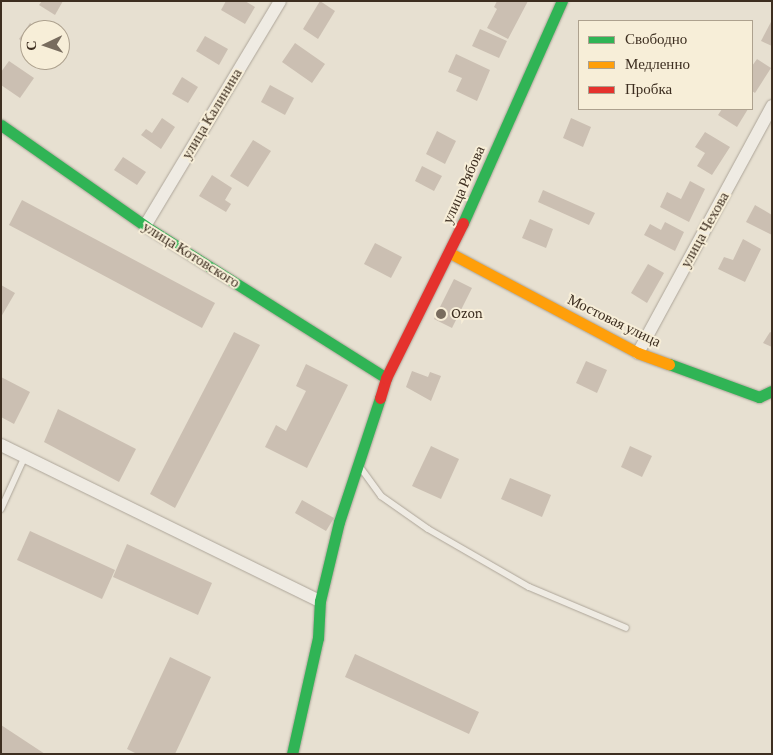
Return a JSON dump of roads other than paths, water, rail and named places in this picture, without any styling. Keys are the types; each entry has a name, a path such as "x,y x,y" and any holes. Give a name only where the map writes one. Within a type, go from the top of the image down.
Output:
{"street":[{"name":"улица Калинина","path":"145,226 280,1"},
{"name":"улица Рябова","path":"292,754 318,638 320,601 339,522 386,378 450,253 562,1"},
{"name":"улица Чехова","path":"638,353 772,106"},
{"name":"улица Котовского","path":"1,125 145,226 386,378"},
{"name":"Мостовая улица","path":"450,253 638,353 759,396 772,391"},
{"path":"1,445 320,601"}],"lane":[{"path":"1,509 25,456"},
{"path":"358,464 381,496 428,529 529,587 626,628"}],"place":[{"name":"Ozon","path":"441,314"}]}
